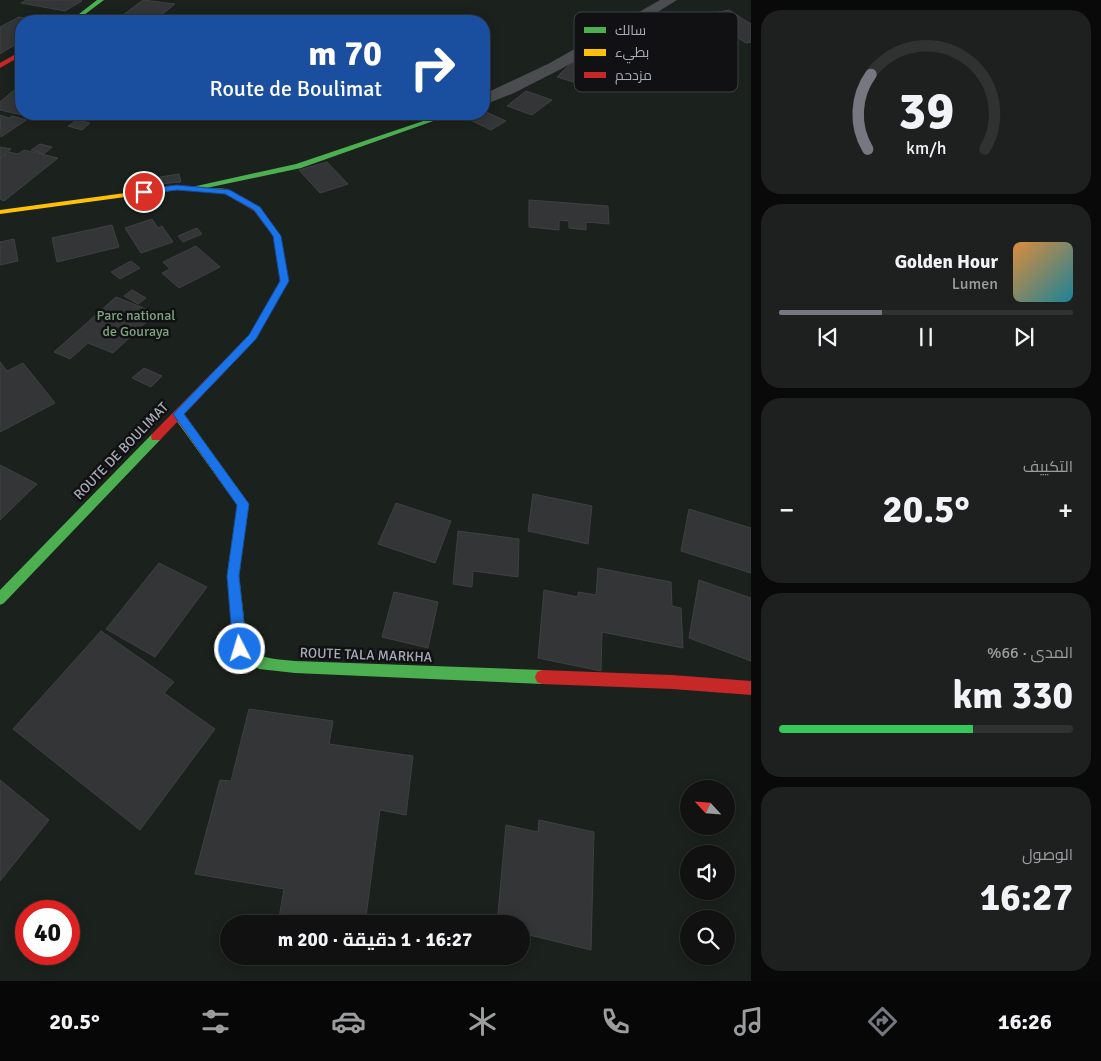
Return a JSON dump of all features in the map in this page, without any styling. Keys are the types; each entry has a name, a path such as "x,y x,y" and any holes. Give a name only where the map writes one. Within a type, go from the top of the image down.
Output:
{"main road":[{"path":"81,15 101,0"},
{"path":"0,66 15,57"},
{"path":"192,189 298,166 432,120"},
{"name":"ROUTE DE BOULIMAT","path":"0,212 177,188 227,192 257,209 277,236 284,281 253,337 0,599"},
{"name":"ROUTE TALA MARKHA","path":"178,414 243,504 233,576 240,649 259,663 295,667 662,682 751,688"}],"street":[{"path":"650,12 670,0"},
{"path":"490,98 525,83 574,56"}],"green space":[{"name":"Parc national de Gouraya","path":"0,0 751,0 751,981 0,981"}],"building":[{"path":"26,0 82,1 65,11 21,3"},
{"path":"143,0 175,4 161,15 123,15"},
{"path":"738,16 751,24 751,42 746,43 738,38"},
{"path":"15,19 15,45 0,54 0,27"},
{"path":"572,62 574,63 574,82 557,77"},
{"path":"15,89 15,113 0,110 0,102"},
{"path":"526,91 552,100 532,115 507,106"},
{"path":"490,114 506,121 491,130 470,120 490,120"},
{"path":"0,115 9,118 15,117 15,120 26,120 1,137"},
{"path":"77,120 90,123 82,130 68,126"},
{"path":"40,144 52,147 44,154 31,150"},
{"path":"0,147 11,149 0,158"},
{"path":"24,150 58,158 4,201 0,199 0,159 9,152 18,154"},
{"path":"327,162 348,184 320,193 299,170"},
{"path":"179,174 181,182 161,184 160,177"},
{"path":"529,200 608,206 609,224 586,222 586,230 569,228 569,221 559,220 559,230 529,227"},
{"path":"152,219 158,228 162,226 173,242 141,253 125,228"},
{"path":"112,225 119,247 57,262 52,238"},
{"path":"197,228 202,234 183,242 178,236"},
{"path":"14,239 18,261 0,265 0,242"},
{"path":"196,246 220,267 179,288 162,273 170,269 163,262"},
{"path":"131,261 140,268 120,279 111,272"},
{"path":"132,290 146,298 138,304 124,296"},
{"path":"116,297 156,313 113,353 88,343 70,359 54,352"},
{"path":"0,362 7,371 23,363 55,403 0,432"},
{"path":"144,368 162,376 151,387 132,378"},
{"path":"0,465 37,484 0,520"},
{"path":"533,494 592,506 588,544 528,531"},
{"path":"396,503 451,521 435,563 378,544"},
{"path":"689,509 751,528 751,573 681,551"},
{"path":"458,531 519,539 518,577 473,571 472,587 453,584"},
{"path":"159,563 207,587 155,657 106,629"},
{"path":"598,568 671,582 672,606 681,608 683,648 602,632 601,671 538,658 544,590 578,597 578,592 596,595"},
{"path":"699,580 751,598 751,661 689,638"},
{"path":"394,592 438,602 428,648 382,637"},
{"path":"101,631 174,682 164,693 215,729 140,830 13,729"},
{"path":"249,709 333,721 329,744 413,756 406,815 380,810 366,915 280,915 284,889 195,874 220,780 231,781"},
{"path":"0,780 49,820 0,881"},
{"path":"539,820 594,832 591,950 530,935 530,915 498,915 506,825 538,832"}],"traffic: fast":[{"path":"81,15 101,0"},
{"path":"192,189 298,166 432,120"},
{"path":"0,599 156,437"},
{"path":"240,645 240,649 259,663 295,667 542,677"}],"traffic: slow":[{"path":"0,212 177,188 227,191 240,199"},
{"path":"178,414 243,504 233,576 240,645"}],"traffic: jam":[{"path":"0,66 15,57"},
{"path":"156,437 253,337 284,281 277,236 257,209 240,199"},
{"path":"542,677 672,682 751,688"}],"route":[{"path":"144,192 177,188 227,192 257,209 277,236 284,281 253,337 178,414 243,504 233,576 240,649"}]}
